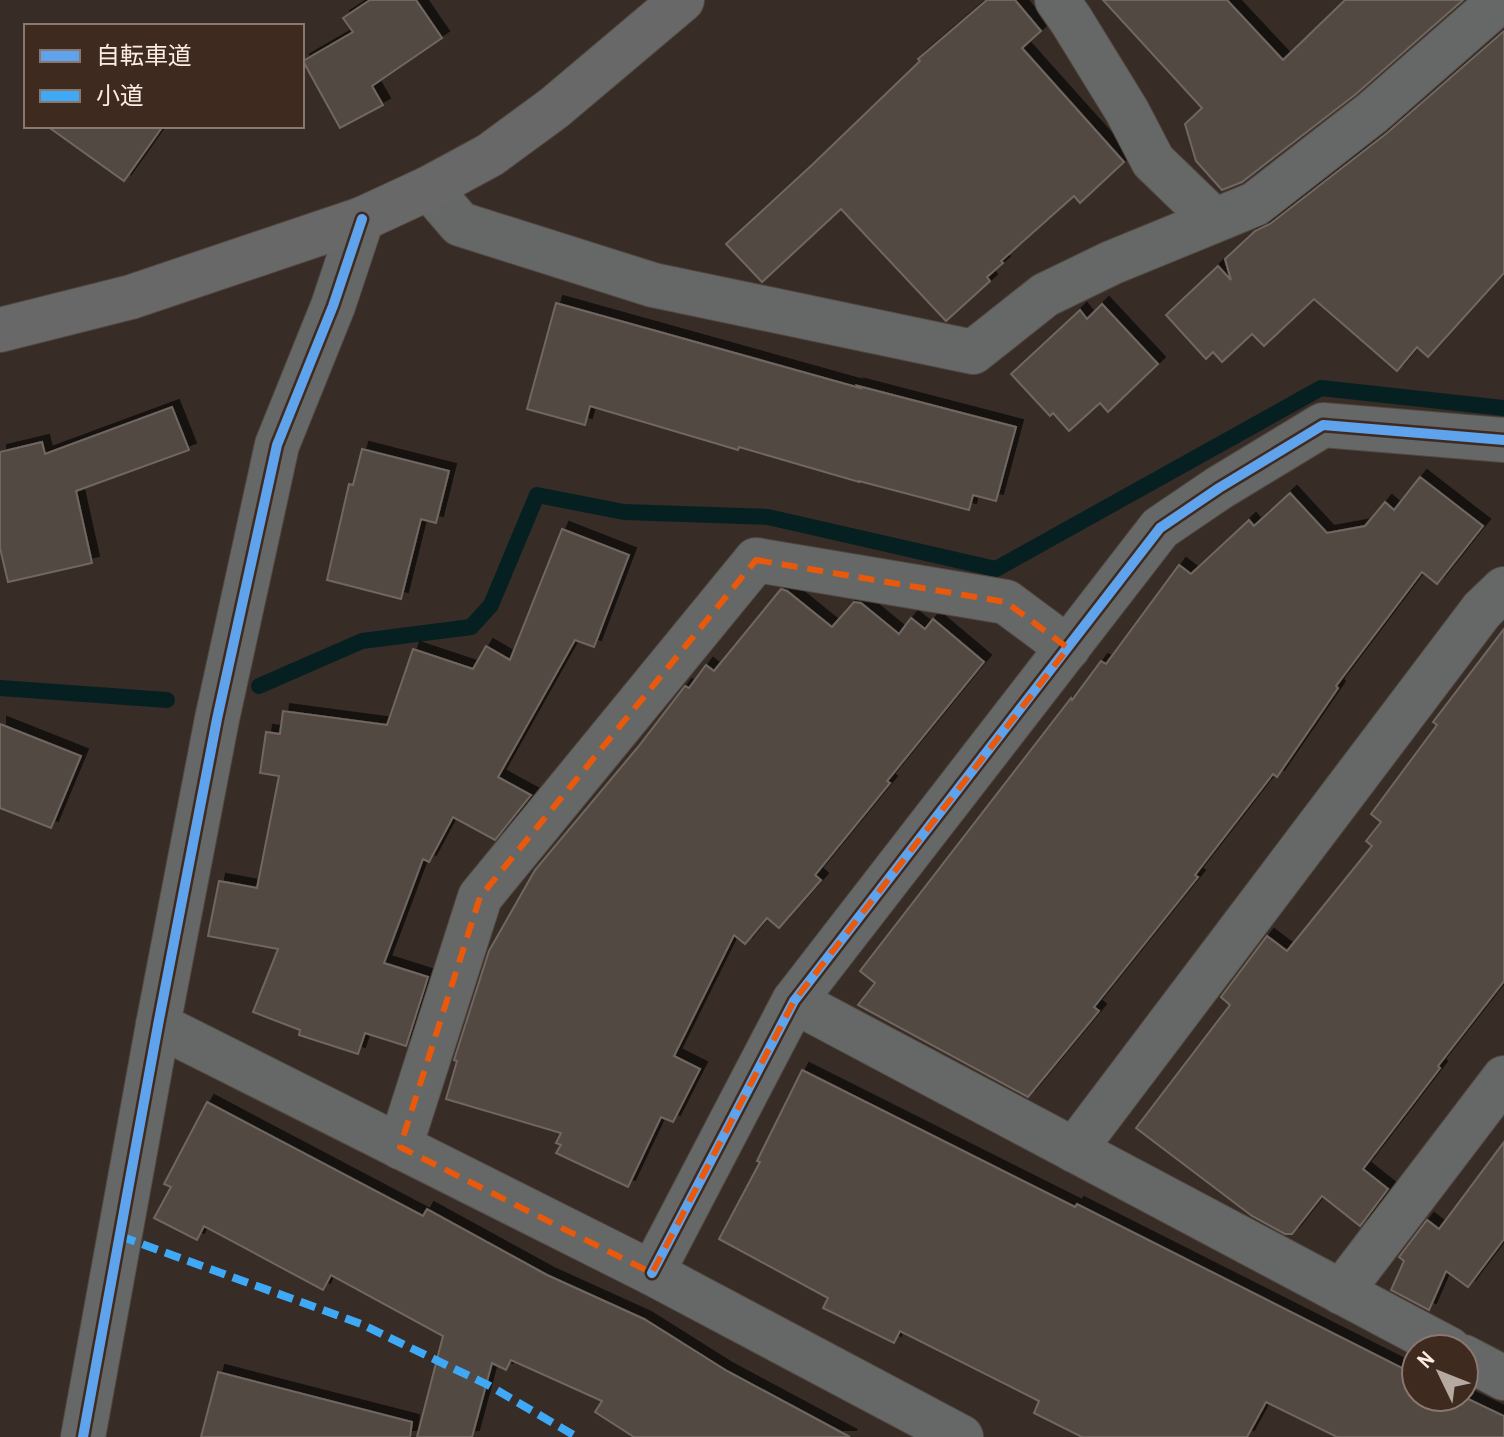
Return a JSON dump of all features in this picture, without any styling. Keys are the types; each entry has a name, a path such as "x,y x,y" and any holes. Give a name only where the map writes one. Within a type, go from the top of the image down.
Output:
{"street":[{"path":"0,330 131,297 362,219 429,188 490,155 554,108 682,0"},
{"path":"1057,0 1127,111 1153,161 1214,220"},
{"path":"429,188 460,224 653,285 973,352 1045,295 1111,263 1255,204 1372,113 1501,0"},
{"path":"83,1437 217,719 277,445 333,306 362,219"},
{"path":"652,1273 794,1001 1160,528 1323,425 1504,440"},
{"path":"400,1147 480,897 756,560 1006,602 1068,648"},
{"path":"1074,1150 1482,610 1504,589"},
{"path":"794,1001 1419,1333"},
{"path":"158,1025 652,1273 961,1437"},
{"path":"1341,1292 1504,1078"},
{"path":"1480,1365 1504,1378"}],"highlighted area":[{"path":"756,560 1006,602 1068,648 794,1001 652,1273 400,1147 480,897"}],"building":[{"path":"370,0 416,0 442,38 372,86 383,105 340,128 304,60 353,32 343,18"},
{"path":"987,0 1015,0 1041,31 1022,48 1124,162 1080,203 1074,196 1001,261 1003,263 987,277 990,281 946,321 841,209 762,282 726,244 920,61 918,59"},
{"path":"1103,0 1227,0 1283,60 1345,0 1463,0 1356,94 1242,182 1222,190 1196,161 1185,124 1202,108"},
{"path":"1504,31 1504,273 1428,357 1417,347 1397,371 1314,299 1264,346 1252,334 1222,362 1213,352 1206,359 1166,315 1218,266 1231,280 1225,259 1255,231 1270,224 1387,133"},
{"path":"50,128 162,128 124,181"},
{"path":"556,303 860,388 858,386 1016,427 996,501 973,495 969,510 739,447 738,450 590,406 585,425 527,409"},
{"path":"1102,304 1158,364 1108,412 1100,403 1069,431 1053,413 1050,416 1011,374 1080,310 1087,319"},
{"path":"172,407 189,450 76,491 92,563 8,582 0,548 0,452 42,442 45,454"},
{"path":"362,449 449,471 436,523 421,519 401,599 327,580 349,484 353,485"},
{"path":"1420,477 1483,526 1437,584 1422,572 1336,686 1338,688 1277,777 1273,774 1195,875 1198,877 1094,1007 1099,1011 1028,1097 858,1005 875,983 860,971 1071,698 1101,661 1106,664 1179,565 1191,574 1249,520 1254,526 1290,493 1327,533 1365,526 1385,502 1394,510"},
{"path":"562,529 629,555 594,647 575,640 498,777 531,795 495,840 453,817 429,862 423,859 384,963 428,977 406,1046 365,1033 358,1054 299,1035 300,1030 253,1012 278,949 208,936 219,881 257,888 279,776 260,773 266,732 280,734 283,711 387,725 413,649 473,669 486,646 510,660"},
{"path":"781,589 832,627 854,602 861,603 899,634 911,618 925,629 933,619 984,662 887,781 890,783 815,875 821,880 779,928 767,918 745,944 734,935 674,1056 700,1069 673,1122 661,1117 628,1187 556,1153 561,1145 556,1143 561,1133 446,1099 457,1061 454,1060 489,951 535,870 685,686 689,688 706,665 714,671"},
{"path":"1504,629 1504,981 1363,1169 1388,1189 1360,1226 1322,1196 1292,1234 1285,1234 1252,1216 1136,1128 1230,1005 1221,997 1267,936 1287,951 1372,846 1366,841 1381,822 1371,814 1437,725 1433,722"},
{"path":"0,724 81,756 51,828 0,808"},
{"path":"802,1070 1400,1367 1400,1413 1480,1413 1480,1405 1504,1416 1504,1437 1337,1437 1266,1402 1247,1437 1082,1437 1034,1413 1039,1401 900,1331 894,1343 823,1308 828,1298 719,1239 760,1162 757,1161"},
{"path":"207,1102 423,1216 427,1209 547,1275 644,1319 727,1371 850,1437 634,1437 595,1412 602,1401 511,1360 506,1370 492,1363 472,1437 417,1437 443,1336 331,1275 323,1290 204,1226 197,1240 154,1218 171,1187 164,1184"},
{"path":"1504,1142 1504,1239 1468,1287 1446,1271 1429,1310 1391,1290 1404,1261 1399,1257 1427,1220 1439,1229"},
{"path":"218,1372 412,1422 410,1437 201,1437"}],"waterway":[{"path":"259,686 362,641 471,627 491,605 537,495 624,512 768,517 996,569 1321,388 1504,408"},
{"path":"0,688 167,700"}],"marked path":[{"path":"120,1236 361,1324 488,1385 577,1437"}],"cycle path":[{"path":"83,1437 217,719 277,445 333,306 362,219"},
{"path":"652,1273 794,1001 1160,528 1323,425 1504,440"}]}
